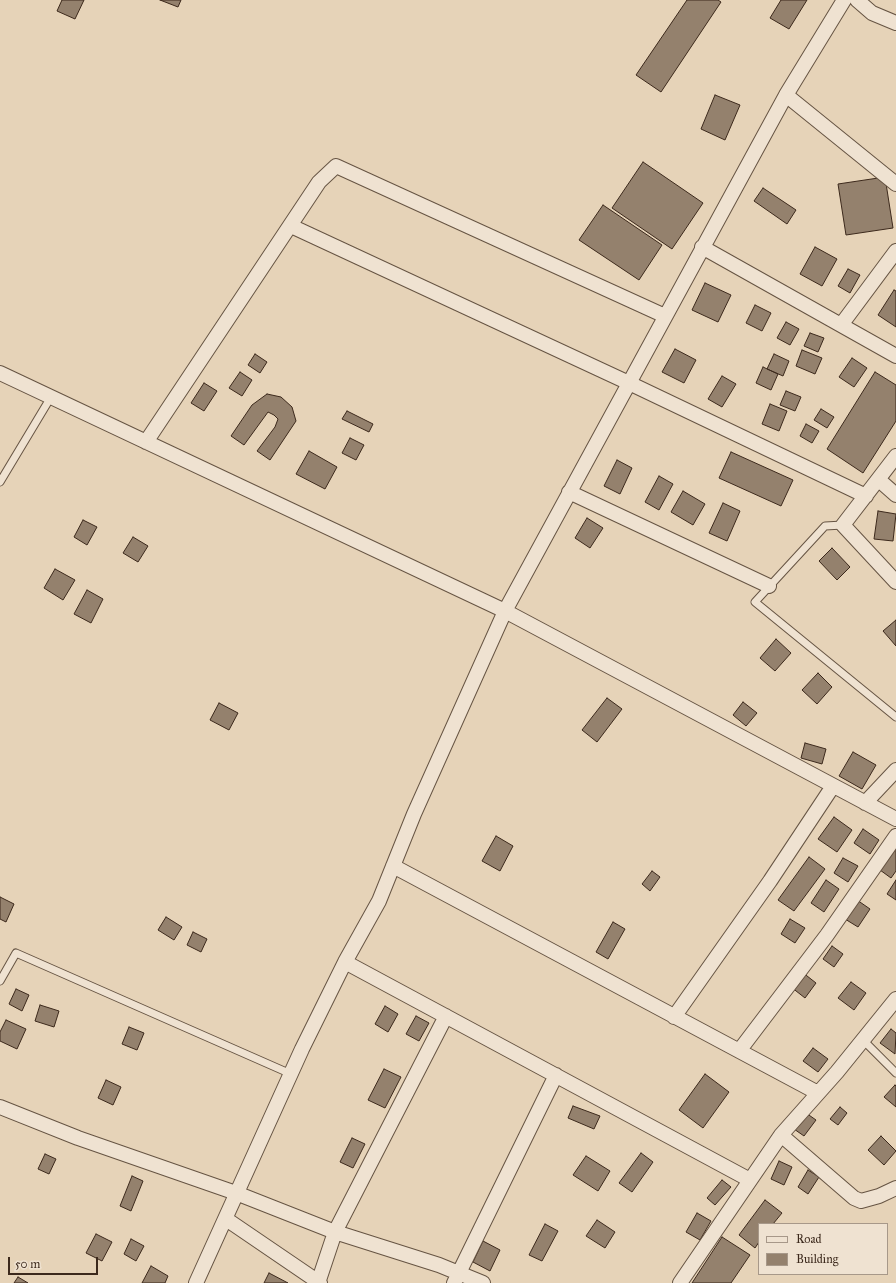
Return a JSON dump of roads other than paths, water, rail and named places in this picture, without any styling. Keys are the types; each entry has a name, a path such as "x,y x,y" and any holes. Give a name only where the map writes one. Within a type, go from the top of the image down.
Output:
{"street":[{"path":"196,1283 291,1074 345,962 379,901 414,814 505,611 786,95 844,0"},
{"path":"857,0 872,13 896,23"},
{"path":"786,95 896,184"},
{"path":"146,442 319,182 336,166 665,316"},
{"path":"291,226 629,383 866,496"},
{"path":"702,247 896,356"},
{"path":"841,325 896,251"},
{"path":"0,373 505,611 896,819"},
{"path":"896,456 843,525 896,582"},
{"path":"878,480 896,495"},
{"path":"569,492 769,586"},
{"path":"865,803 896,770"},
{"path":"674,1017 770,881 833,786"},
{"path":"739,1052 827,935 896,836"},
{"path":"394,866 818,1093"},
{"path":"345,962 750,1180"},
{"path":"680,1283 781,1135 863,1040 896,999"},
{"path":"226,1219 319,1283 335,1232 446,1016"},
{"path":"457,1278 556,1075"},
{"path":"0,1107 78,1138 236,1193 335,1232 416,1258 457,1278 483,1283"},
{"path":"781,1135 854,1198 860,1201 879,1196 896,1188"},
{"path":"896,1179 893,1182 896,1184"}],"lane":[{"path":"0,482 51,397"},
{"path":"843,525 825,526 754,602 896,717"},
{"path":"0,981 16,953 291,1074"},
{"path":"863,1040 896,1073"}]}
